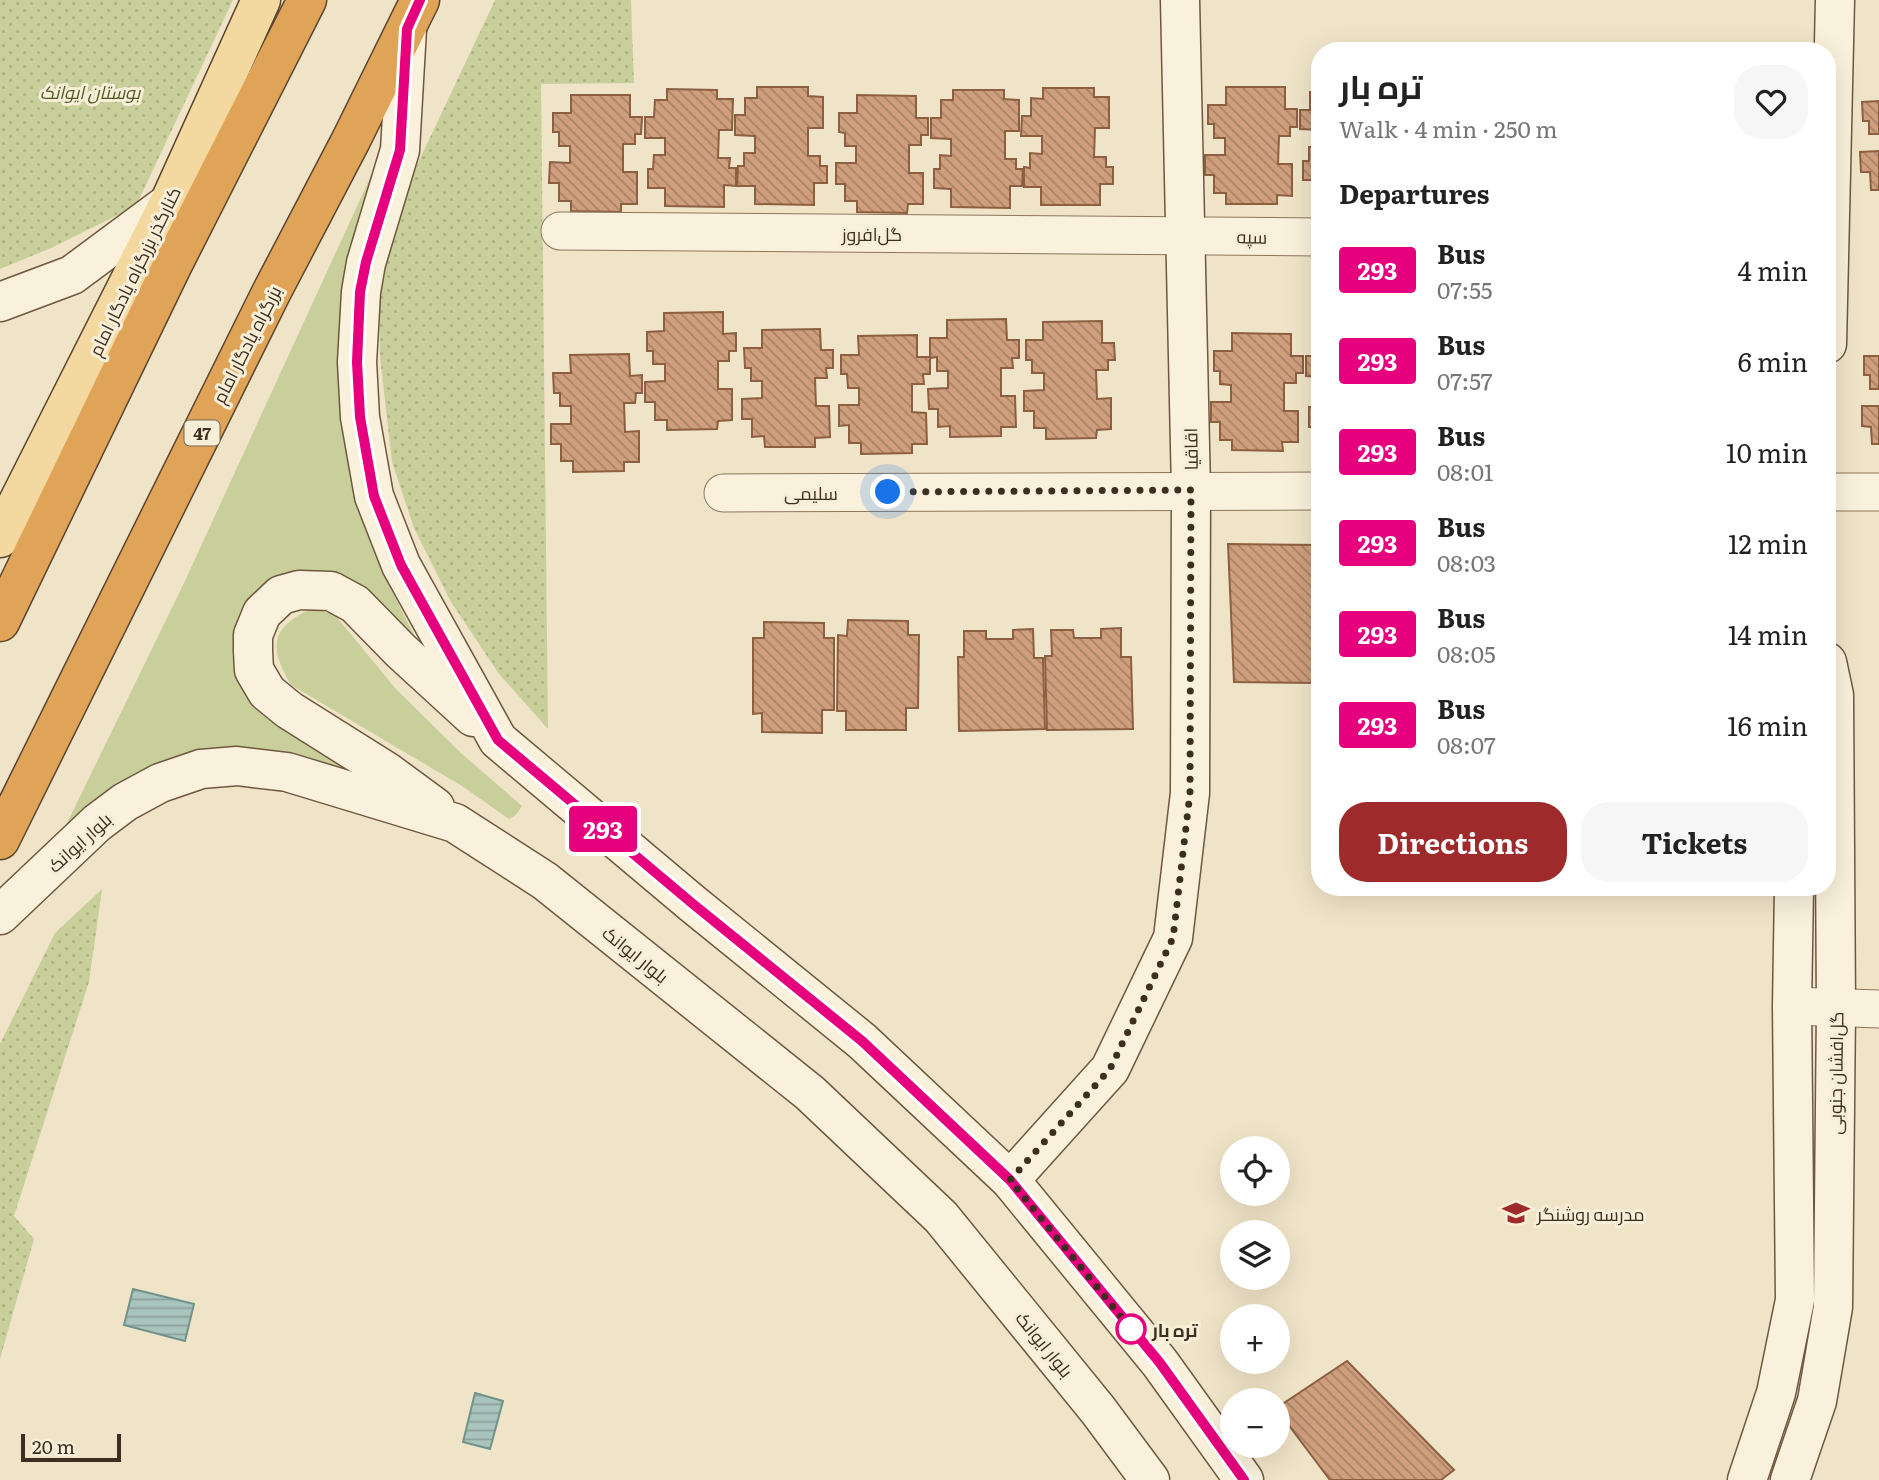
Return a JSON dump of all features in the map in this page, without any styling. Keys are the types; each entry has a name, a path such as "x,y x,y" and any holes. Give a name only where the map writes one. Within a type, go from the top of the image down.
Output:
{"highway":[{"path":"0,622 173,266 307,0"},
{"name":"بزرگراه یادگار امام","path":"0,840 265,306 414,14"}],"main road":[{"name":"کنارگذر بزرگراه یادگار امام","path":"0,537 169,204 261,0"},
{"name":"اقاقیا","path":"1010,1180 1110,1069 1173,938 1190,793 1191,490 1180,0"},
{"path":"1834,42 1835,0"},
{"path":"414,14 400,150 366,262 360,292 357,362 360,417 374,496 401,565 498,740"},
{"path":"0,302 72,275 169,204"},
{"path":"455,823 386,771 289,710 267,692 254,670 253,635 262,613 281,595 299,590 331,591 355,604 401,651 498,740 693,904 862,1041 1010,1180 1160,1363 1244,1480"},
{"name":"بلوار ایوانک","path":"0,915 97,823 125,802 160,783 201,769 237,766 287,772 455,823 545,881 810,1093 941,1217 1098,1410 1150,1480"},
{"path":"1747,1480 1776,1393 1794,1300 1794,896"},
{"name":"گل‌افشان جنوبی","path":"1790,1480 1817,1401 1833,1307 1835,896"}],"street":[{"name":"گل‌افروز","path":"560,231 1185,234"},
{"name":"سپه","path":"1185,234 1311,237"},
{"name":"سلیمی","path":"723,493 1311,491"},
{"path":"1836,492 1879,492"},
{"path":"1792,1006 1879,1009"}],"green space":[{"name":"بوستان ایوانک","path":"0,0 233,0 136,206 51,248 0,269"},
{"path":"495,0 631,0 634,83 541,84 548,729 499,674 451,602 414,528 392,462 380,357 379,302 385,250 401,199"},
{"path":"381,154 370,538 414,635 388,609 359,586 326,572 309,571 290,575 257,593 272,720 296,738 377,784 212,749 183,754 155,763 129,777 99,801 49,860 184,583"},
{"path":"306,611 322,611 335,615 396,689 461,753 522,806 516,815 509,819 462,786 291,685 280,662 277,643 285,626"},
{"path":"102,889 89,982 14,1216 34,1239 0,1359 0,1044 55,933"}],"water":[{"path":"133,1289 194,1304 185,1341 124,1325"},
{"path":"475,1393 503,1401 490,1449 463,1442"}],"building":[{"path":"757,87 808,87 808,96 823,97 823,128 808,128 808,156 820,156 820,166 827,166 827,183 814,183 814,205 755,204 755,186 737,186 738,166 744,166 744,153 755,153 755,136 735,135 735,115 745,115 745,98 757,98"},
{"path":"1226,87 1285,87 1285,109 1297,109 1297,127 1290,127 1290,136 1279,136 1278,164 1292,164 1292,196 1277,195 1277,204 1226,204 1226,193 1214,193 1214,175 1205,175 1205,155 1225,155 1225,138 1214,138 1214,124 1208,124 1208,105 1226,105"},
{"path":"1043,88 1094,88 1094,97 1109,97 1109,128 1095,128 1094,157 1106,157 1106,167 1113,167 1113,184 1100,184 1100,205 1041,205 1041,187 1024,187 1024,167 1030,168 1030,153 1042,154 1042,136 1021,136 1022,116 1031,116 1031,98 1043,99"},
{"path":"667,89 717,90 717,99 733,99 732,130 719,130 718,158 730,158 729,168 736,168 736,186 724,185 724,207 665,206 665,188 648,188 648,169 653,169 654,155 665,155 665,138 645,138 645,117 654,117 655,100 667,100"},
{"path":"953,90 1004,90 1004,99 1019,100 1019,131 1005,131 1005,159 1016,159 1016,169 1023,169 1022,186 1010,186 1010,208 951,207 951,189 934,188 934,169 940,169 940,155 951,156 951,139 931,138 931,118 941,118 941,100 953,100"},
{"path":"1311,92 1311,130 1300,129 1300,110 1310,110"},
{"path":"571,95 630,95 630,117 642,117 641,134 635,134 635,144 623,144 623,172 637,172 637,204 621,204 621,212 571,211 571,201 559,201 559,183 549,183 550,162 570,163 570,146 559,146 559,132 553,132 553,113 571,113"},
{"path":"857,95 916,96 916,118 928,118 928,135 921,135 921,145 909,145 909,173 923,173 923,204 908,204 907,213 857,212 857,201 845,201 845,184 836,184 836,163 856,163 856,146 845,146 845,133 839,132 839,113 857,113"},
{"path":"1879,101 1879,134 1869,134 1869,121 1863,121 1862,102"},
{"path":"1311,147 1311,180 1303,180 1303,161 1309,161"},
{"path":"1879,151 1879,190 1871,190 1870,172 1861,172 1860,152"},
{"path":"723,312 723,334 736,333 736,351 729,351 729,361 718,361 718,389 732,389 732,420 718,421 717,429 667,430 667,420 655,420 655,402 645,402 645,382 665,381 665,364 653,364 653,351 647,351 647,332 664,331 664,313"},
{"path":"1006,319 1007,340 1019,340 1019,358 1012,358 1013,368 1001,368 1001,396 1015,396 1016,427 1001,427 1001,436 950,437 950,426 938,427 938,409 929,409 928,389 948,388 948,371 937,371 937,357 930,358 930,338 947,338 947,320"},
{"path":"1102,321 1102,343 1114,343 1115,360 1108,360 1108,370 1096,370 1097,399 1111,398 1111,429 1097,430 1096,438 1046,439 1046,428 1034,428 1034,411 1024,411 1024,391 1044,390 1044,373 1032,373 1032,360 1026,360 1026,340 1043,340 1043,322"},
{"path":"820,329 821,350 833,350 833,368 826,368 827,378 815,378 816,406 829,406 830,437 815,438 815,447 765,447 764,436 752,437 752,419 742,419 742,399 762,398 762,381 751,381 751,368 745,368 744,348 762,348 762,330"},
{"path":"1232,333 1291,334 1291,356 1303,356 1303,373 1296,373 1296,383 1284,383 1284,411 1298,411 1298,442 1282,442 1283,451 1232,450 1232,440 1220,440 1220,422 1211,422 1211,402 1231,402 1231,385 1220,384 1220,371 1214,371 1214,351 1232,351"},
{"path":"917,335 917,357 930,357 930,374 923,374 924,384 912,384 912,412 926,413 927,444 912,444 912,453 861,454 861,443 849,443 849,425 839,426 839,405 859,405 859,388 848,388 847,374 841,374 841,355 859,355 858,336"},
{"path":"629,354 630,376 642,375 642,393 636,393 635,403 624,403 625,432 639,431 639,462 624,462 624,471 573,472 573,461 561,461 561,444 551,444 551,424 571,424 571,406 560,406 560,393 554,393 553,373 571,373 570,355"},
{"path":"1306,356 1311,356 1311,376 1306,376"},
{"path":"1864,356 1879,356 1879,389 1870,389 1870,375 1864,375"},
{"path":"1862,406 1879,406 1879,444 1872,444 1871,427 1862,426"},
{"path":"1311,407 1311,427 1309,427"},
{"path":"1228,544 1311,545 1311,683 1234,682"},
{"path":"848,620 908,621 908,635 919,635 918,708 906,708 906,730 846,730 846,711 837,711 838,635 847,636"},
{"path":"764,622 824,623 824,638 834,638 834,710 822,710 822,733 762,732 762,713 753,714 753,638 764,638"},
{"path":"1121,628 1121,657 1131,657 1133,729 1047,730 1045,656 1052,656 1051,630 1073,630 1074,638 1101,638 1101,629"},
{"path":"1033,629 1034,658 1043,658 1045,729 959,731 958,657 964,657 964,631 986,631 986,639 1013,639 1013,630"},
{"path":"1347,1361 1454,1470 1441,1480 1330,1480 1290,1427 1290,1399"}],"bus line":[{"name":"293","path":"420,0 407,29 400,150 366,262 360,292 357,362 360,417 374,496 401,565 498,740 693,904 862,1041 1010,1180 1160,1363 1244,1480"}],"place":[{"name":"مدرسه روشنگر","path":"1516,1213"},
{"name":"تره بار","path":"1131,1329"}],"route":[{"path":"888,492 1191,490 1190,793 1173,938 1110,1069 1010,1180 1131,1329"}]}
